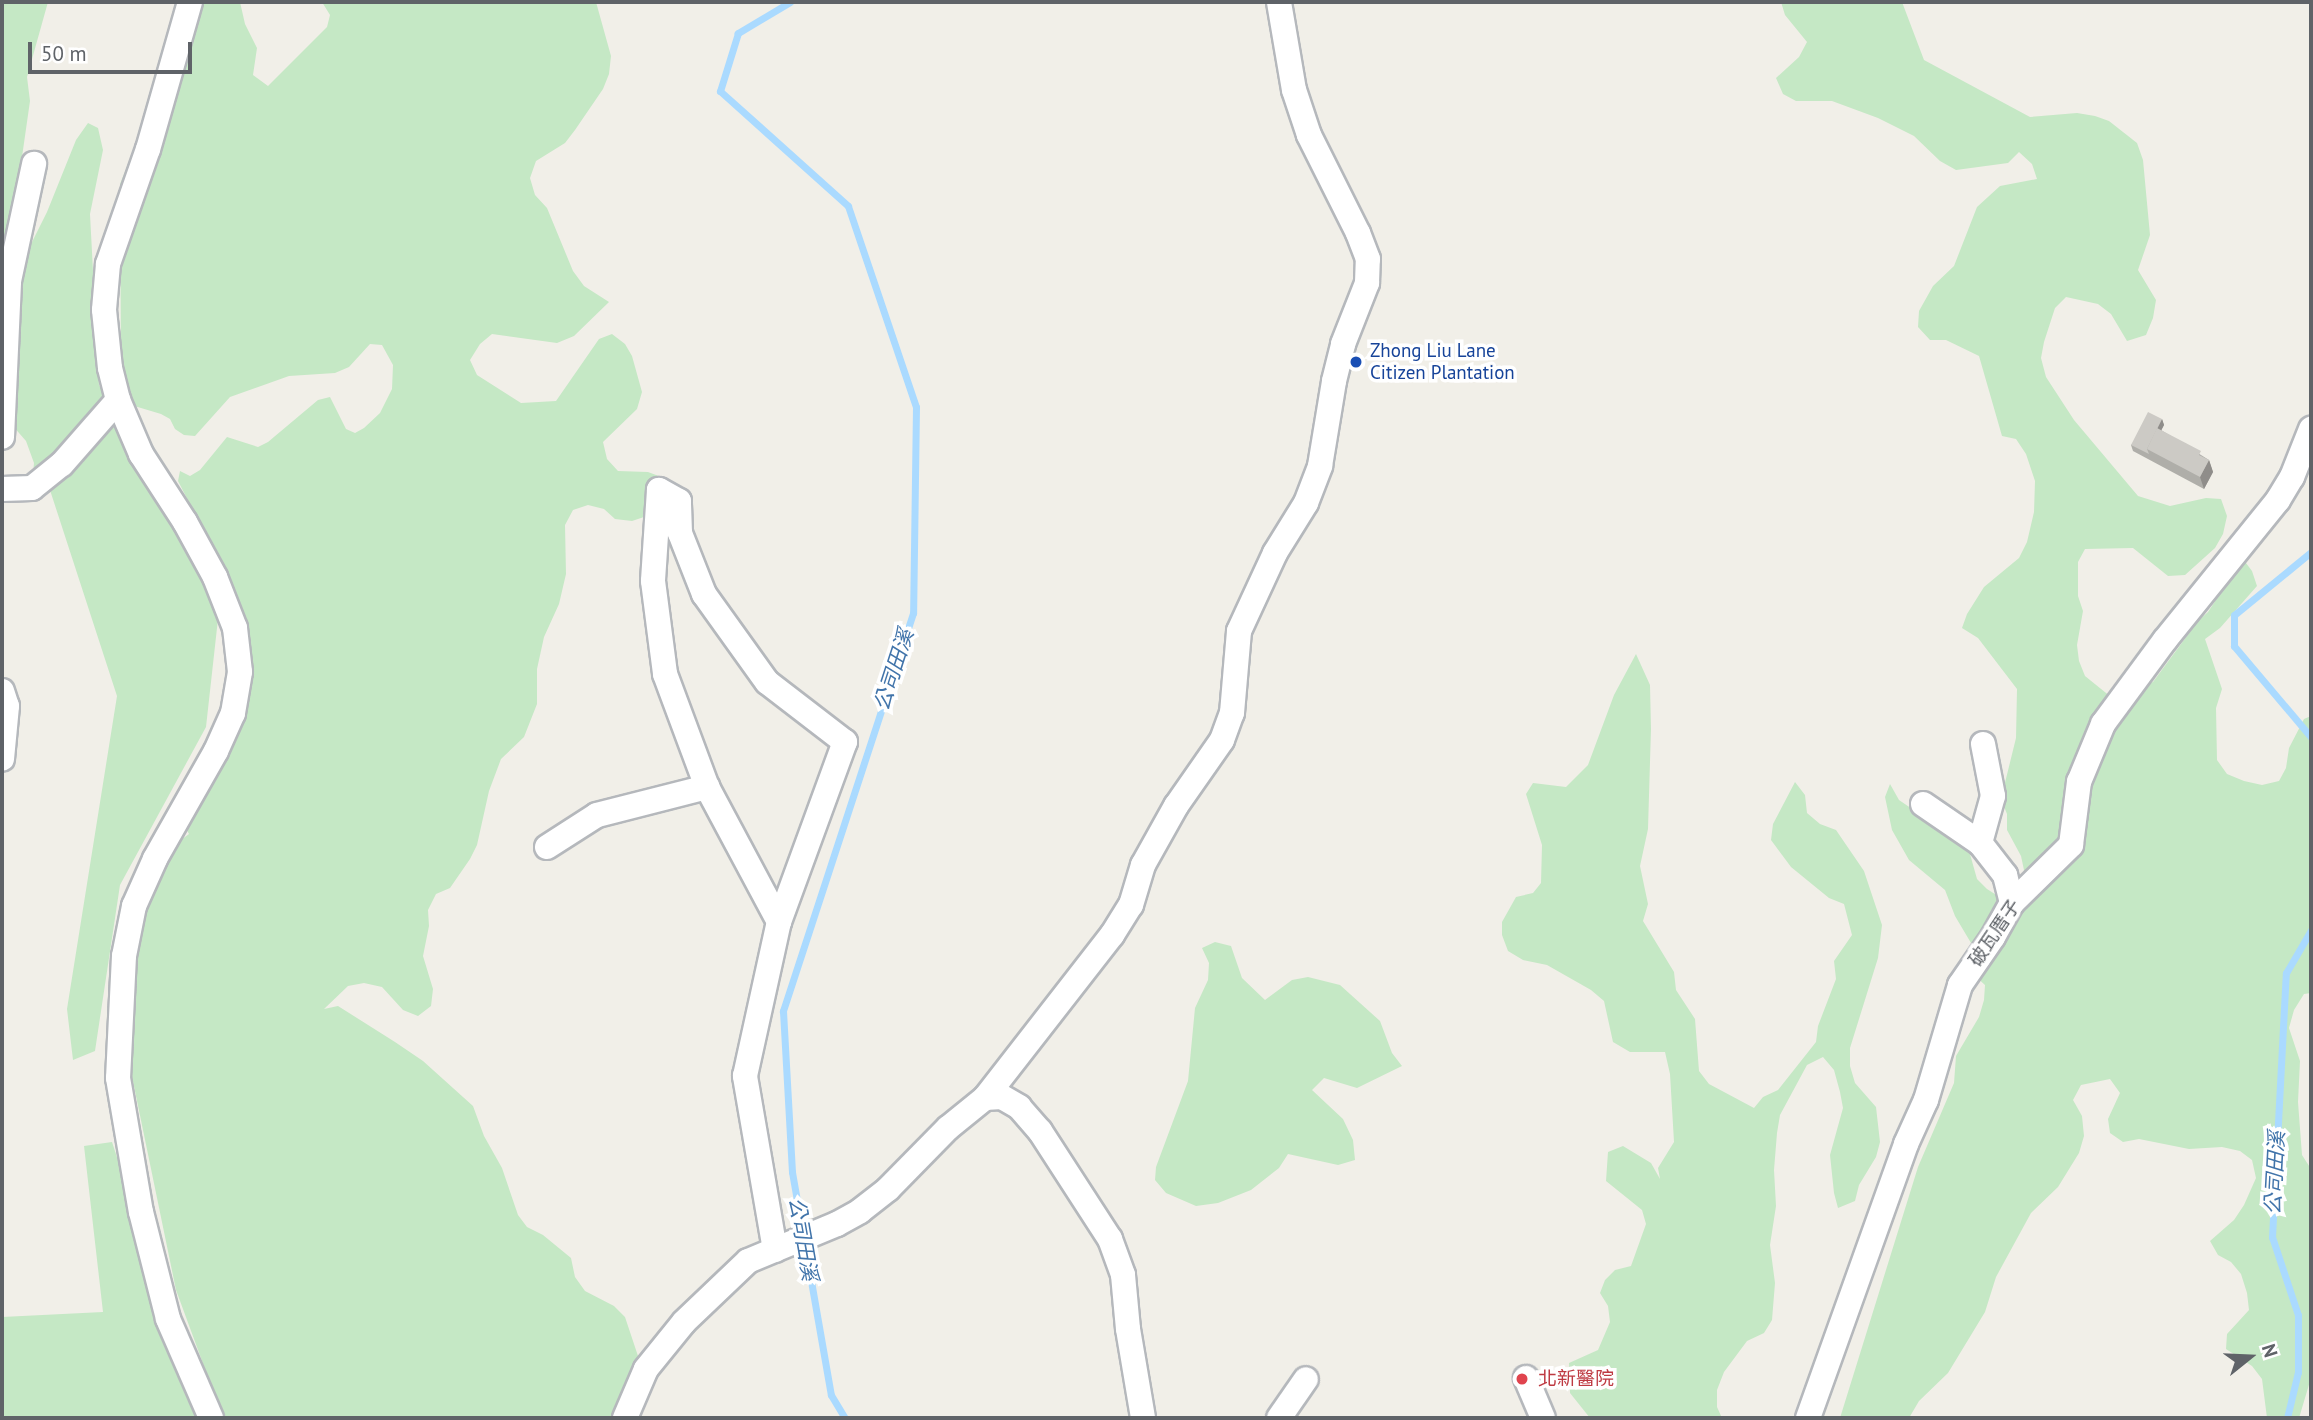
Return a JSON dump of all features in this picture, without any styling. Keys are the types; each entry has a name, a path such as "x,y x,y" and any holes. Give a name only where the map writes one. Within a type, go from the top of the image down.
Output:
{"street":[{"path":"190,2 148,149 108,264 104,310 110,368 118,400 141,454 185,522 215,577 235,628 240,672 233,713 216,751 155,859 134,906 124,956 118,1078 141,1212 168,1318 211,1418"},
{"path":"625,1418 646,1369 684,1322 748,1261 837,1224 888,1189 948,1128 985,1098 1112,935 1131,905 1143,864 1176,806 1222,740 1232,713 1239,631 1275,553 1306,503 1320,466 1343,344 1367,283 1368,259 1359,233 1309,135 1294,90 1279,2"},
{"path":"2,438 9,281 34,164"},
{"path":"2,489 32,488 62,464 118,400"},
{"name":"破瓦厝子","path":"1808,1418 1906,1144 1926,1100 1960,985 1993,937 2011,903 2071,845 2079,782 2103,724 2172,630 2277,500 2292,477 2311,429"},
{"path":"779,922 707,787 665,674 653,581 660,490 679,501 680,533 704,594 767,682 845,742 779,922 745,1076 785,1245"},
{"path":"2,691 7,706 2,759"},
{"path":"1980,843 1993,796 1983,744"},
{"path":"547,847 597,815 707,787"},
{"path":"1923,804 1980,843 2005,875 2011,903"},
{"path":"985,1098 1002,1097 1019,1107 1040,1131 1110,1239 1123,1275 1128,1329 1143,1418"},
{"path":"1526,1378 1542,1418"},
{"path":"1279,1418 1306,1380"}],"green space":[{"path":"2,2 48,2 27,77 30,101 13,220 2,271"},
{"path":"201,2 240,2 245,24 257,48 253,75 268,86 327,27 330,15 322,2 596,2 611,56 609,74 603,89 575,130 565,143 536,161 530,178 535,195 547,208 573,271 584,286 609,302 574,336 557,343 492,334 480,344 470,360 477,375 521,403 556,401 599,339 612,334 625,344 632,356 642,392 637,409 603,442 607,459 618,471 648,472 664,478 675,488 647,516 632,521 615,519 604,509 588,505 573,510 565,525 566,574 559,604 544,637 537,669 537,704 524,737 501,759 489,791 477,845 470,859 450,888 436,894 428,910 429,926 423,956 433,989 431,1006 418,1016 403,1010 382,987 364,983 348,986 324,1009 338,1006 395,1042 423,1061 473,1106 484,1136 502,1168 518,1215 527,1227 543,1235 571,1258 575,1277 585,1291 614,1306 625,1317 640,1362 636,1414 649,1418 223,1418 176,1290 130,1067 135,919 170,848 189,834 184,825 228,725 239,608 236,593 178,481 180,471 190,476 200,470 227,437 258,447 268,442 318,400 330,397 346,429 355,433 380,413 392,389 393,365 382,345 370,344 349,367 335,373 289,376 230,397 195,436 184,435 175,429 170,419 161,414 131,405 121,366 120,184 139,137 192,43"},
{"path":"1781,2 1902,2 1924,60 2030,117 2077,113 2095,116 2109,121 2137,143 2143,160 2150,235 2138,270 2156,300 2146,335 2127,341 2111,314 2098,304 2066,297 2055,308 2041,358 2046,377 2074,420 2138,496 2170,506 2206,498 2221,499 2227,516 2223,534 2215,548 2185,575 2168,576 2133,548 2085,549 2078,562 2078,596 2083,611 2077,645 2079,661 2085,676 2111,697 2153,682 2198,621 2208,612 2243,559 2252,571 2257,586 2220,628 2205,639 2222,689 2216,708 2217,760 2227,774 2244,781 2262,785 2279,781 2286,768 2289,748 2304,719 2311,716 2311,993 2304,994 2294,1010 2289,1028 2300,1061 2298,1102 2302,1155 2311,1169 2311,1378 2299,1418 2267,1418 2262,1379 2252,1366 2226,1349 2227,1334 2249,1310 2247,1293 2241,1274 2231,1262 2218,1255 2210,1241 2234,1220 2244,1205 2256,1178 2252,1160 2240,1151 2222,1147 2189,1149 2139,1139 2123,1142 2110,1133 2108,1119 2120,1093 2110,1079 2081,1085 2073,1100 2082,1116 2084,1136 2079,1153 2058,1187 2031,1213 1996,1277 1985,1312 1948,1373 1919,1401 1909,1418 1840,1418 1918,1167 1954,1083 1956,1056 1979,1017 1984,1000 1985,985 1974,975 1971,943 1955,916 1945,890 1909,860 1892,830 1885,797 1890,784 1899,800 1968,847 1977,879 2001,898 2021,886 2024,870 2021,856 2007,830 2007,814 2001,799 2016,738 2017,689 1978,638 1962,628 1967,614 1984,587 2019,558 2027,542 2034,512 2035,481 2026,454 2016,439 2002,436 1979,356 1946,340 1930,340 1918,327 1919,311 1933,286 1954,266 1977,207 2000,186 2037,179 2032,164 2019,152 2008,163 1956,170 1940,161 1914,136 1878,118 1832,101 1796,101 1783,94 1776,78 1799,57 1807,42 1785,15"},
{"path":"88,123 98,128 103,150 90,214 99,385 162,481 218,619 206,727 120,885 95,1051 73,1060 67,1009 117,696 49,487 33,474 34,463 26,441 12,425 13,280 47,212 76,140"},
{"path":"1636,654 1650,685 1648,829 1640,866 1648,904 1643,921 1674,972 1676,990 1695,1019 1699,1071 1709,1084 1754,1108 1763,1097 1778,1090 1816,1042 1818,1026 1836,979 1834,961 1852,935 1844,904 1829,898 1791,867 1771,840 1773,824 1795,782 1805,795 1807,813 1820,824 1836,830 1864,871 1882,925 1878,958 1850,1048 1850,1066 1855,1083 1876,1107 1880,1142 1876,1157 1859,1185 1855,1201 1838,1208 1830,1155 1843,1108 1840,1092 1834,1070 1823,1057 1807,1065 1780,1115 1777,1133 1774,1170 1776,1206 1770,1245 1775,1283 1772,1320 1764,1333 1747,1341 1724,1372 1717,1390 1717,1407 1722,1418 1590,1418 1570,1393 1569,1363 1598,1350 1610,1322 1608,1306 1600,1293 1605,1280 1615,1270 1631,1266 1646,1224 1642,1210 1606,1181 1608,1152 1623,1146 1651,1163 1660,1179 1658,1168 1674,1142 1670,1074 1665,1052 1630,1052 1613,1042 1604,1001 1591,990 1547,965 1523,960 1508,951 1502,935 1502,922 1516,897 1533,893 1541,883 1542,845 1526,794 1533,783 1566,787 1588,765 1614,695"},
{"path":"1215,942 1231,946 1242,978 1265,1000 1292,980 1308,977 1340,985 1380,1021 1392,1053 1402,1066 1357,1088 1324,1078 1312,1090 1343,1119 1353,1140 1355,1160 1338,1165 1288,1154 1279,1168 1251,1190 1218,1203 1196,1206 1166,1193 1155,1180 1156,1167 1188,1081 1195,1008 1208,980 1209,963 1202,948"},
{"path":"112,1142 203,1418 2,1418 2,1317 103,1312 84,1146"}],"building":[{"path":"2148,412 2162,419 2147,449 2149,454 2131,445"},
{"path":"2157,428 2201,451 2199,455 2209,460 2200,477 2147,449"}],"waterway":[{"name":"公司田溪","path":"790,2 738,33 720,91 848,206 916,407 913,613 783,1011 792,1172 831,1395 845,1418"},
{"name":"公司田溪","path":"2311,552 2234,615 2234,646 2311,737"},
{"name":"公司田溪","path":"2287,1418 2298,1372 2298,1315 2272,1237 2286,973 2311,930"}],"place":[{"name":"Zhong Liu Lane Citizen Plantation","path":"1356,362"},
{"name":"北新醫院","path":"1522,1379"}]}
